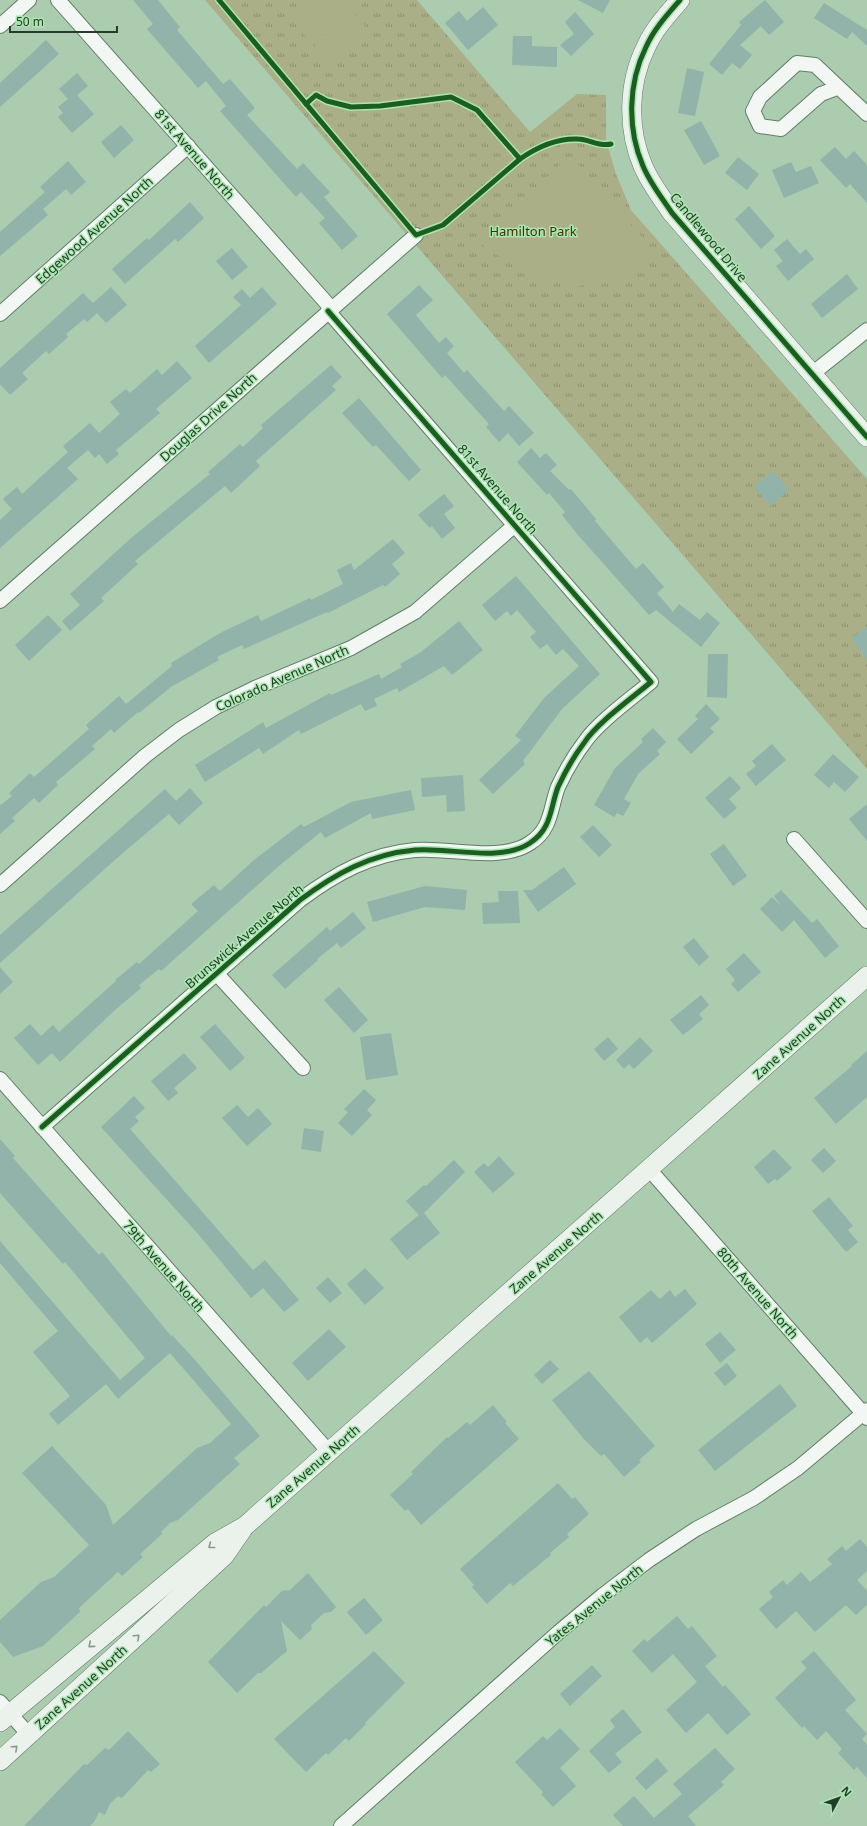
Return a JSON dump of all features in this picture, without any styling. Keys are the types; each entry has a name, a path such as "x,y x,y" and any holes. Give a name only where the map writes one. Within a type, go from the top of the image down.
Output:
{"main road":[{"name":"Candlewood Drive","path":"680,0 661,22 646,47 636,74 632,101 633,125 643,166 653,185 672,213 867,437"},
{"name":"Zane Avenue North","path":"3,1712 215,1543 245,1526 867,976"},
{"name":"Zane Avenue North","path":"0,1761 224,1556 245,1526"}],"street":[{"path":"0,26 29,0"},
{"name":"81st Avenue North","path":"58,0 188,146 651,682"},
{"path":"837,88 821,94 781,129 760,126 753,111 760,97 797,63 815,65 837,88 867,114"},
{"name":"Edgewood Avenue North","path":"0,314 188,146"},
{"name":"Douglas Drive North","path":"0,601 416,235"},
{"path":"812,374 867,330"},
{"name":"Colorado Avenue North","path":"0,885 145,756 179,730 216,707 255,688 351,648 415,612 515,525"},
{"name":"Brunswick Avenue North","path":"42,1127 300,900 326,881 353,866 383,855 414,850 499,853 516,850 531,842 544,830 549,819 558,788 584,741 651,682"},
{"path":"794,839 867,921"},
{"path":"217,974 303,1068"},
{"name":"79th Avenue North","path":"0,1079 329,1452"},
{"name":"80th Avenue North","path":"649,1169 866,1414"},
{"name":"Yates Avenue North","path":"341,1826 560,1631 603,1595 649,1560 696,1529 754,1498 798,1468 866,1414"},
{"path":"3,1712 29,1735"}],"green space":[{"name":"Hamilton Park","path":"205,0 417,0 530,132 577,94 606,95 606,140 616,174 631,210 867,479 867,769"},
{"path":"318,0 342,0 347,6 308,40 293,21"},
{"path":"353,12 368,30 329,63 314,45"},
{"path":"576,162 654,251 617,280 575,287 523,272 476,241 562,163"}],"building":[{"path":"133,0 158,0 180,27 177,30 223,84 230,79 255,108 247,115 297,169 303,163 330,192 324,197 358,236 342,250 319,223 325,218 301,192 296,197 220,111 226,106 206,81 198,88 147,29 153,24"},
{"path":"578,0 610,0 603,13"},
{"path":"765,0 784,22 769,35 761,26 740,45 752,55 740,69 732,63 722,75 709,64 741,25 739,22"},
{"path":"824,3 867,30 867,46 852,32 847,39 814,18"},
{"path":"483,7 498,25 468,50 445,23 459,11 467,21"},
{"path":"575,12 594,34 571,56 560,45 574,34 565,22"},
{"path":"513,36 532,36 532,46 557,47 557,67 512,65"},
{"path":"46,40 59,54 0,107 0,83"},
{"path":"687,68 704,72 695,116 678,113"},
{"path":"77,73 88,86 77,95 94,114 72,133 58,117 63,113 58,107 68,99 59,89"},
{"path":"701,121 720,156 704,165 684,130"},
{"path":"121,125 134,140 114,158 101,142"},
{"path":"835,147 846,159 854,151 867,165 867,203 850,184 846,188 820,160"},
{"path":"738,157 759,174 747,190 725,173"},
{"path":"68,161 86,182 71,195 66,189 43,209 48,215 0,256 0,232 45,192 40,187"},
{"path":"791,162 796,172 811,166 819,183 784,198 772,170"},
{"path":"190,202 204,218 178,242 175,239 125,284 112,269 147,238 149,240"},
{"path":"749,206 775,236 761,249 735,219"},
{"path":"787,239 800,254 806,249 814,259 788,281 776,266 783,261 774,250"},
{"path":"232,248 248,267 232,280 216,261"},
{"path":"847,274 858,289 822,318 811,304"},
{"path":"419,285 433,300 416,315 439,343 446,337 454,346 447,353 464,373 467,370 504,411 509,406 534,433 519,446 508,433 499,442 486,427 489,424 445,375 442,378 387,314"},
{"path":"111,287 127,305 106,323 97,313 87,322 84,319 66,334 68,337 49,354 46,351 22,373 28,379 10,395 0,384 0,368 83,293 93,303"},
{"path":"262,287 277,304 209,363 195,346 241,305 233,297 242,289 250,298"},
{"path":"177,361 192,378 156,409 160,413 116,450 119,454 107,464 99,454 95,458 88,450 67,468 78,479 0,548 0,520 12,509 3,499 17,487 22,494 68,452 63,446 90,423 99,433 120,414 110,402 126,389 130,393 157,369 162,375"},
{"path":"331,365 342,377 332,386 336,390 256,461 260,466 231,493 225,486 135,561 138,564 101,598 104,601 70,631 62,621 80,605 70,594 131,538 210,474 208,472 240,444 243,447 263,428 261,425"},
{"path":"359,398 421,470 409,481 376,445 373,447 342,413"},
{"path":"531,448 540,458 546,453 557,465 550,471 569,490 571,489 596,519 595,521 636,569 643,563 664,587 657,593 673,612 679,604 700,620 707,612 720,623 701,647 656,610 649,615 578,535 562,515 565,512 549,493 547,495 517,462"},
{"path":"773,471 789,490 770,506 754,487"},
{"path":"444,494 454,506 444,514 455,528 442,539 432,526 430,528 418,515"},
{"path":"393,539 405,553 392,564 400,574 385,587 383,585 328,613 327,612 244,649 242,645 217,657 219,660 171,687 139,713 138,712 114,733 111,729 92,746 95,749 56,782 58,785 39,803 34,798 12,818 15,821 0,834 0,804 1,805 12,796 9,793 30,773 34,777 89,729 86,725 119,696 126,704 172,666 171,663 220,633 258,615 261,621 310,598 311,600 343,584 337,570 351,563 354,570"},
{"path":"516,576 600,674 562,709 523,761 525,764 493,794 479,780 521,740 515,736 544,698 579,666 563,649 556,655 547,644 540,649 530,637 536,632 517,610 511,616 507,611 495,621 482,605"},
{"path":"48,615 62,630 29,661 15,645"},
{"path":"459,621 483,650 452,675 444,666 399,692 397,688 374,699 377,706 365,711 361,704 301,734 299,730 263,754 259,748 205,782 195,765 263,722 266,728 330,693 331,695 379,674 381,679 402,667 400,664 421,652"},
{"path":"867,627 867,660 851,638"},
{"path":"708,654 728,654 727,698 707,697"},
{"path":"706,704 720,719 710,728 714,732 691,754 677,739 698,719 695,716"},
{"path":"653,728 666,742 657,751 660,754 638,774 624,799 631,803 623,816 617,813 614,817 594,805 615,768 643,742 641,739"},
{"path":"772,744 786,760 756,786 746,774 756,766 752,761"},
{"path":"833,754 859,777 845,792 834,782 829,788 814,775"},
{"path":"463,775 465,811 447,812 446,795 422,797 421,778"},
{"path":"730,776 741,788 729,799 737,808 724,819 705,798"},
{"path":"190,788 203,803 179,825 169,814 117,858 0,963 0,935 165,789 176,801"},
{"path":"411,790 415,810 372,819 371,813 325,838 321,832 280,865 161,971 159,969 139,985 141,988 115,1010 60,1062 52,1053 38,1065 14,1038 30,1024 41,1036 53,1025 59,1032 116,981 115,980 137,962 139,964 198,911 191,904 214,885 220,891 254,860 301,824 304,827 351,802"},
{"path":"867,804 867,841 849,819"},
{"path":"593,825 612,845 599,857 580,837"},
{"path":"724,844 747,876 733,886 710,854"},
{"path":"564,867 576,884 538,912 523,890 532,890"},
{"path":"425,886 467,890 465,910 425,907 373,922 367,902"},
{"path":"781,890 812,923 817,919 839,946 825,958 794,920 782,932 760,909 772,897 781,906 774,896"},
{"path":"498,891 518,891 520,923 483,924 482,903 499,902"},
{"path":"353,912 366,928 341,948 337,943 317,959 318,960 285,989 272,975 327,927 330,931"},
{"path":"694,938 709,957 699,966 683,947"},
{"path":"744,953 761,972 738,992 731,984 735,980 726,969"},
{"path":"0,967 13,982 0,994"},
{"path":"339,987 368,1020 354,1033 324,1000"},
{"path":"701,995 709,1005 699,1014 703,1019 683,1035 670,1020"},
{"path":"215,1024 245,1058 230,1071 200,1037"},
{"path":"391,1033 398,1075 366,1080 360,1037"},
{"path":"608,1037 618,1049 604,1061 594,1049"},
{"path":"640,1037 653,1051 634,1069 629,1064 624,1069 616,1060"},
{"path":"867,1051 867,1097 836,1124 814,1098 852,1066 851,1065"},
{"path":"184,1053 197,1068 174,1088 178,1093 168,1101 151,1081"},
{"path":"364,1089 376,1100 367,1110 372,1115 352,1136 338,1123 348,1112 344,1109"},
{"path":"134,1096 145,1108 135,1117 139,1121 130,1129 253,1270 265,1260 299,1300 284,1312 263,1288 251,1298 199,1235 101,1127"},
{"path":"237,1105 248,1117 258,1108 272,1124 247,1146 222,1118"},
{"path":"304,1128 324,1131 321,1152 301,1149"},
{"path":"0,1139 15,1156 13,1158 99,1255 102,1252 171,1336 172,1335 195,1360 260,1436 234,1458 240,1464 178,1520 170,1523 161,1532 162,1534 140,1554 143,1557 122,1576 118,1572 79,1608 80,1612 43,1646 13,1657 0,1642 0,1620 41,1582 54,1577 89,1545 22,1473 52,1446 106,1505 113,1525 197,1448 210,1443 231,1424 170,1353 118,1399 106,1384 58,1425 49,1414 70,1396 33,1352 58,1331 0,1263 0,1241 120,1380 145,1358 65,1262 63,1264 0,1193"},
{"path":"824,1148 836,1161 823,1173 811,1160"},
{"path":"774,1149 792,1168 777,1181 775,1179 768,1184 754,1167"},
{"path":"499,1156 515,1174 493,1193 474,1172 484,1163 488,1167"},
{"path":"454,1160 465,1172 424,1213 440,1233 407,1260 390,1239 419,1215 406,1201 424,1185 426,1186"},
{"path":"829,1197 853,1226 848,1230 858,1242 846,1252 812,1211"},
{"path":"365,1268 384,1288 365,1305 347,1284"},
{"path":"328,1277 342,1293 330,1303 316,1288"},
{"path":"685,1289 697,1304 652,1343 647,1337 640,1343 619,1317 651,1290 660,1299 670,1290 675,1297"},
{"path":"329,1329 346,1347 308,1381 292,1363"},
{"path":"720,1332 736,1350 720,1363 705,1344"},
{"path":"550,1360 559,1369 542,1384 534,1375"},
{"path":"727,1363 737,1376 725,1386 714,1373"},
{"path":"589,1371 655,1446 639,1460 641,1462 624,1477 604,1454 601,1456 583,1438 552,1400"},
{"path":"780,1384 797,1406 715,1471 698,1450"},
{"path":"493,1405 507,1422 505,1423 519,1439 421,1525 408,1509 405,1511 390,1495 413,1474 411,1472 447,1437 448,1438 467,1422 470,1425"},
{"path":"558,1483 572,1499 575,1497 589,1514 567,1534 569,1537 550,1553 551,1555 513,1586 510,1583 487,1604 472,1587 474,1585 460,1569"},
{"path":"860,1539 867,1547 867,1571 857,1580 867,1591 867,1605 856,1615 846,1605 815,1632 796,1611 776,1629 759,1609 773,1597 769,1592 783,1580 787,1585 801,1572 810,1582 832,1564 827,1559 842,1546 846,1551"},
{"path":"308,1573 336,1607 331,1612 324,1613 311,1625 312,1629 300,1640 281,1621 287,1651 261,1673 258,1673 237,1693 208,1662 264,1605 266,1607 282,1591 290,1590"},
{"path":"364,1598 383,1620 366,1635 347,1612"},
{"path":"677,1616 688,1629 692,1626 717,1656 705,1666 723,1687 725,1685 751,1714 727,1735 708,1713 686,1733 666,1710 697,1682 673,1654 652,1673 632,1651 644,1639 647,1642"},
{"path":"374,1651 405,1683 349,1741 346,1738 328,1755 326,1753 306,1772 274,1739"},
{"path":"814,1651 856,1700 845,1710 867,1734 862,1739 867,1745 867,1778 857,1767 854,1770 838,1753 842,1749 826,1731 817,1740 804,1726 802,1728 775,1698 807,1668 801,1662"},
{"path":"592,1665 602,1676 570,1706 560,1694"},
{"path":"623,1709 642,1732 615,1754 622,1762 609,1773 589,1751 615,1727 610,1720"},
{"path":"560,1728 580,1749 560,1768 576,1786 553,1807 541,1794 543,1792 515,1762 543,1736 547,1740"},
{"path":"128,1731 160,1764 151,1772 148,1770 122,1798 118,1796 110,1804 105,1815 99,1812 94,1822 90,1826 24,1826 84,1764 87,1765 105,1748 109,1750"},
{"path":"715,1748 735,1769 721,1782 724,1785 688,1816 696,1826 623,1826 613,1815 634,1796 654,1818 682,1794 673,1784"},
{"path":"657,1758 668,1771 646,1790 635,1778"}],"cycle path":[{"path":"219,0 416,235 443,225 520,159"},
{"path":"680,0 653,34 640,61 636,76 633,91 632,122 634,137 643,166 672,213 867,437"},
{"path":"306,104 316,95 327,101 351,107 380,106 451,97 477,110 520,159 540,147 562,140 578,139 598,144 611,144"},
{"path":"42,1127 300,900 326,882 368,861 399,852 429,850 490,853 518,849 530,843 543,831 549,818 558,787 570,764 590,735 606,719 651,682 328,311"}]}
